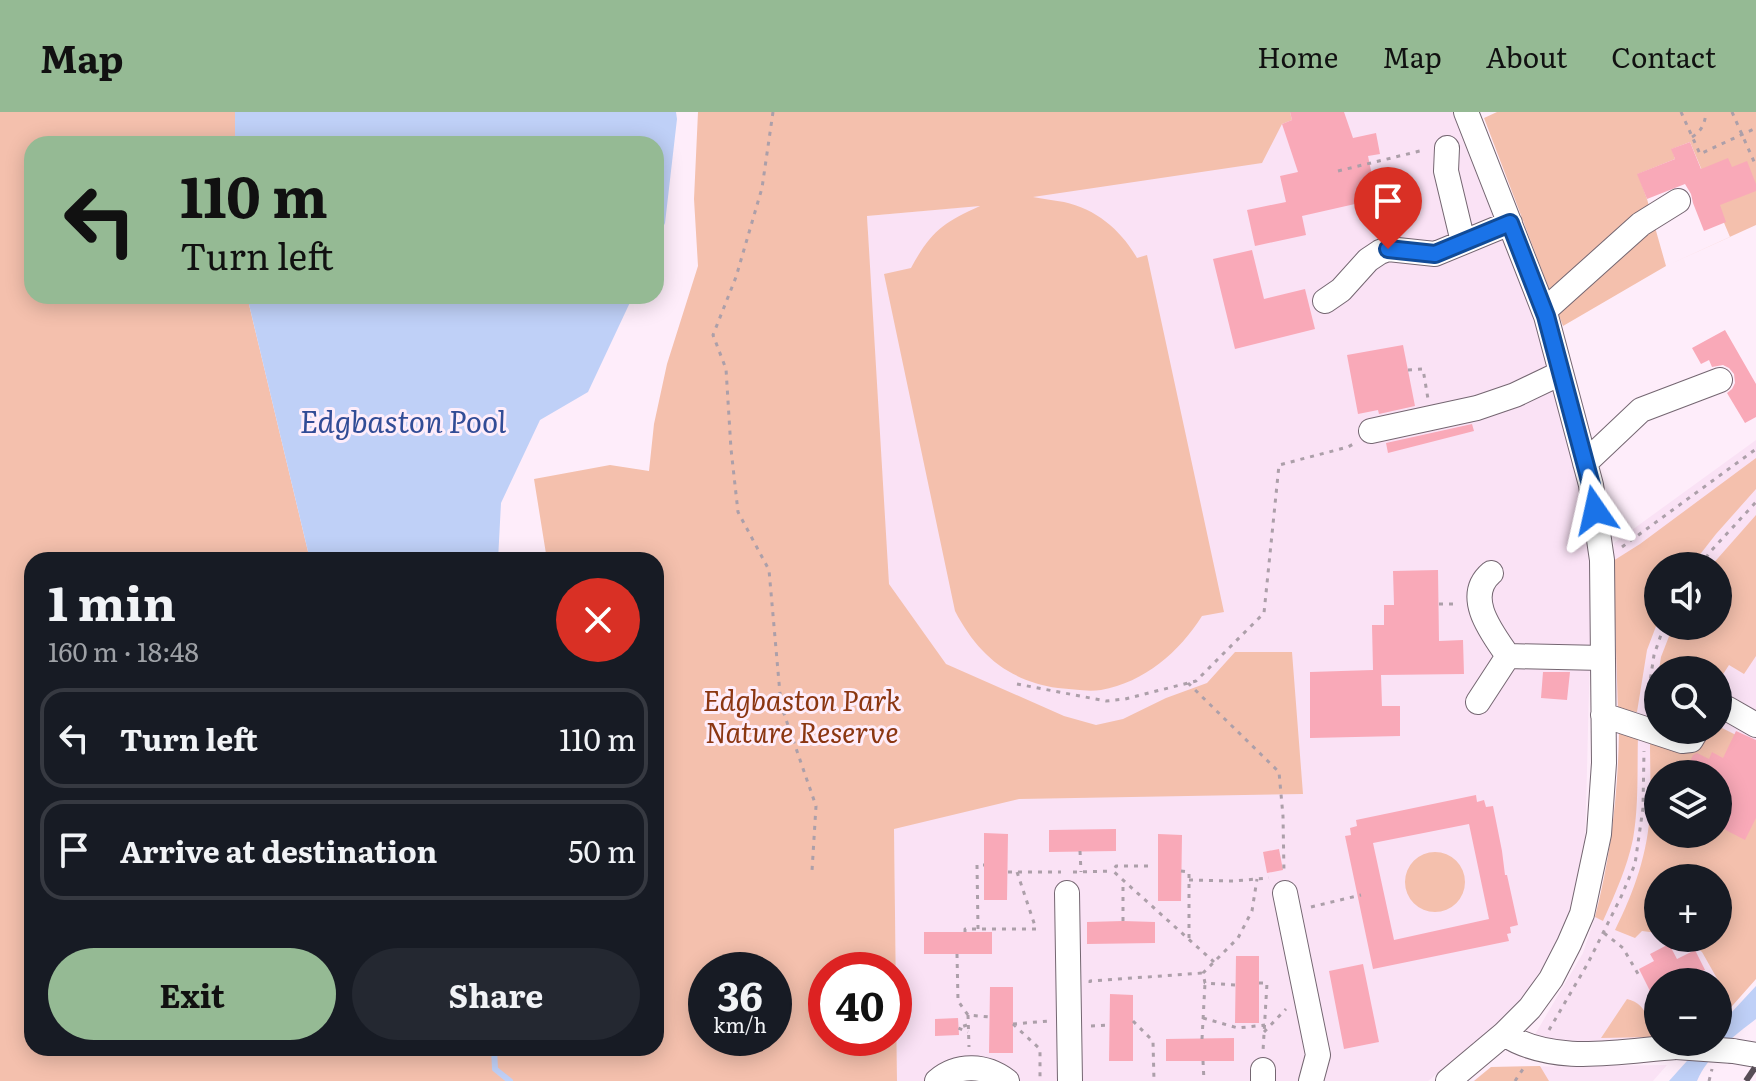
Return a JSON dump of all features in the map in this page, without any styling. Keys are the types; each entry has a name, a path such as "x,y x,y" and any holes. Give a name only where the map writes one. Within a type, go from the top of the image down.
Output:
{"street":[{"path":"1448,1081 1530,1008 1551,979 1569,944 1582,914 1599,834 1604,763 1602,560 1591,485 1544,311 1466,112"},
{"path":"1463,242 1443,147 1453,149 1476,138"},
{"path":"1544,311 1641,224 1678,201"},
{"path":"1325,301 1341,290 1368,260 1380,252 1388,249 1435,254 1510,223"},
{"path":"1371,431 1477,408 1515,395 1561,373"},
{"path":"1585,463 1641,410 1720,380"},
{"path":"1491,573 1483,580 1480,596 1482,615 1508,656"},
{"path":"1508,656 1603,658"},
{"path":"1478,702 1508,656"},
{"path":"1732,711 1756,725"},
{"path":"1603,715 1644,728"},
{"path":"1285,885 1318,1055 1311,1081"},
{"path":"1067,893 1080,1023 1070,1081"},
{"path":"1504,1034 1536,1049 1579,1054 1676,1047 1745,1053"},
{"path":"937,1081 951,1071 971,1068 994,1073 1007,1081"}],"path":[{"path":"773,112 762,188 736,277 713,335 726,369 738,512 769,570 781,705 816,806 812,871"},
{"path":"1682,112 1700,154 1756,128"},
{"path":"1692,137 1704,125 1706,112"},
{"path":"1732,112 1756,166"},
{"path":"1338,171 1443,147"},
{"path":"1408,370 1423,369 1432,418"},
{"path":"1017,684 1106,701 1196,681 1264,613 1279,465 1348,447 1371,431"},
{"path":"1602,560 1756,449"},
{"path":"1710,552 1756,502"},
{"path":"1187,682 1279,772 1285,885 1257,879 1189,880"},
{"path":"1080,851 1081,872"},
{"path":"978,929 977,865 984,865"},
{"path":"1148,866 1116,866 1113,871 1214,962"},
{"path":"1181,871 1189,872 1189,939"},
{"path":"965,932 965,929 1036,929 1017,872"},
{"path":"1090,996 1090,981 1203,973 1238,938 1252,911 1257,879"},
{"path":"1123,880 1123,921"},
{"path":"1311,907 1361,895"},
{"path":"1582,914 1623,948 1641,979"},
{"path":"957,954 958,1001 968,1015 971,1068"},
{"path":"1202,1039 1203,973"},
{"path":"1205,983 1235,985"},
{"path":"1259,983 1267,983 1263,1076"},
{"path":"1264,1032 1305,989"},
{"path":"968,1015 990,1017"},
{"path":"1203,1018 1238,1028 1265,1025"},
{"path":"1133,1021 1153,1041 1154,1081"},
{"path":"1040,1081 1040,1049 1013,1024 1109,1025"},
{"path":"968,1032 958,1028 969,1025"},
{"path":"1203,1061 1204,1081"}],"shaded area":[{"path":"953,112 1456,112 1489,192 1543,342 1576,467 1588,544 1591,611 1585,848 1568,921 1542,969 1521,1000 1489,1032 1428,1081 897,1081 897,1056 912,1056 912,952 895,952 894,829 867,216 965,207"},
{"path":"1756,440 1756,962 1732,990 1732,968 1644,968 1644,1040 1578,1043 1550,1040 1534,1036 1583,953 1607,872 1618,780 1614,543"},
{"path":"1667,1065 1653,1081 1473,1081 1491,1067"}],"green space":[{"name":"Edgbaston Park Nature Reserve","path":"0,112 235,112 235,136 24,136 24,304 249,304 308,552 24,552 24,1056 664,1056 664,552 546,552 534,479 610,465 649,471 654,424 667,364 698,266 694,199 698,112 1290,112 1292,120 1282,124 1262,163 1033,197 1076,205 1097,215 1123,238 1137,258 1147,255 1224,612 1202,616 1183,642 1146,673 1101,690 1058,688 1010,672 974,641 955,611 884,274 911,268 939,230 980,206 867,216 889,584 946,664 1064,716 1096,725 1123,719 1207,683 1235,652 1292,652 1303,794 1019,799 894,829 895,952 808,952 808,1056 897,1056 897,1081 0,1081"},
{"path":"1497,112 1756,112 1756,225 1730,237 1690,142 1672,149 1675,159 1638,174 1666,266 1563,326 1484,118"},
{"path":"1756,458 1756,489 1702,552 1644,552 1644,640 1651,640 1644,656 1637,712 1618,710 1613,561"},
{"path":"1756,515 1756,656 1744,674 1732,667 1732,656 1661,656 1668,640 1732,640 1732,552 1723,552"},
{"path":"1619,731 1638,734 1636,813 1627,860 1603,921 1595,917 1613,824"},
{"path":"1732,733 1756,745 1756,979 1732,1006 1732,968 1711,968 1702,952 1732,952 1732,864 1644,864 1644,931 1635,938 1615,930 1634,887 1645,848 1732,848 1732,760 1650,760 1650,744 1732,744"},
{"path":"1435,852 1456,861 1465,882 1456,903 1435,912 1414,903 1405,882 1414,861"},
{"path":"1627,999 1643,1009 1644,1037 1601,1038"},
{"path":"1540,1066 1549,1081 1474,1081 1491,1067"}],"water":[{"path":"235,112 676,112 677,119 664,225 664,136 235,136"},
{"name":"Edgbaston Pool","path":"249,304 629,304 588,392 540,420 501,503 498,552 308,552"},
{"path":"1756,986 1756,1019 1732,1038 1732,1012"},
{"path":"1691,1056 1714,1056 1697,1081 1669,1081"}],"building":[{"path":"1290,112 1344,112 1353,138 1376,133 1380,154 1368,156 1377,199 1302,216 1306,235 1255,246 1247,210 1286,202 1280,176 1298,172 1282,124 1292,120"},
{"path":"1690,142 1701,169 1728,158 1732,167 1747,161 1756,184 1756,191 1720,205 1726,222 1704,231 1685,184 1647,199 1637,174 1675,159 1671,149"},
{"path":"1252,250 1264,299 1305,289 1315,329 1235,349 1213,259"},
{"path":"1725,330 1756,384 1756,417 1745,423 1727,393 1735,383 1734,374 1723,365 1712,367 1709,360 1701,364 1692,348"},
{"path":"1403,345 1415,406 1379,414 1378,410 1358,414 1347,355"},
{"path":"1472,424 1474,431 1388,453 1386,443"},
{"path":"1438,570 1439,641 1463,640 1464,674 1381,675 1382,706 1400,706 1400,736 1310,738 1310,672 1373,670 1372,625 1384,625 1384,605 1394,605 1393,571"},
{"path":"1543,672 1570,672 1567,700 1541,698"},
{"path":"1736,731 1756,740 1756,818 1745,840 1732,833 1732,760 1691,760 1697,753 1709,759 1712,752 1723,758"},
{"path":"1476,795 1477,802 1484,800 1486,807 1493,806 1505,875 1518,925 1510,927 1511,933 1507,934 1509,941 1373,969 1345,836 1351,835 1350,828 1357,826 1356,820","holes":["1469,824 1489,919 1394,940 1373,843"]},
{"path":"1116,829 1116,851 1049,852 1049,830"},
{"path":"984,833 1008,834 1007,900 984,900"},
{"path":"1158,834 1182,835 1181,901 1158,901"},
{"path":"1279,849 1283,870 1267,873 1263,852"},
{"path":"1087,922 1155,922 1155,943 1087,944"},
{"path":"924,932 992,932 992,954 924,954"},
{"path":"1673,952 1677,959 1696,952 1704,968 1644,968 1644,979 1639,969 1654,961 1650,954"},
{"path":"1236,956 1259,956 1259,1023 1235,1023"},
{"path":"1363,964 1379,1042 1344,1049 1329,971"},
{"path":"990,987 1013,987 1013,1053 989,1053"},
{"path":"1110,994 1133,995 1133,1061 1109,1061"},
{"path":"958,1018 959,1035 935,1036 935,1019"},
{"path":"1234,1038 1234,1061 1166,1061 1166,1039"}],"waterway":[{"path":"494,1056 495,1069 510,1081"}],"railway":[{"path":"1746,1081 1756,1066"}],"route":[{"path":"1388,249 1435,254 1510,223 1546,316 1595,510"}]}
